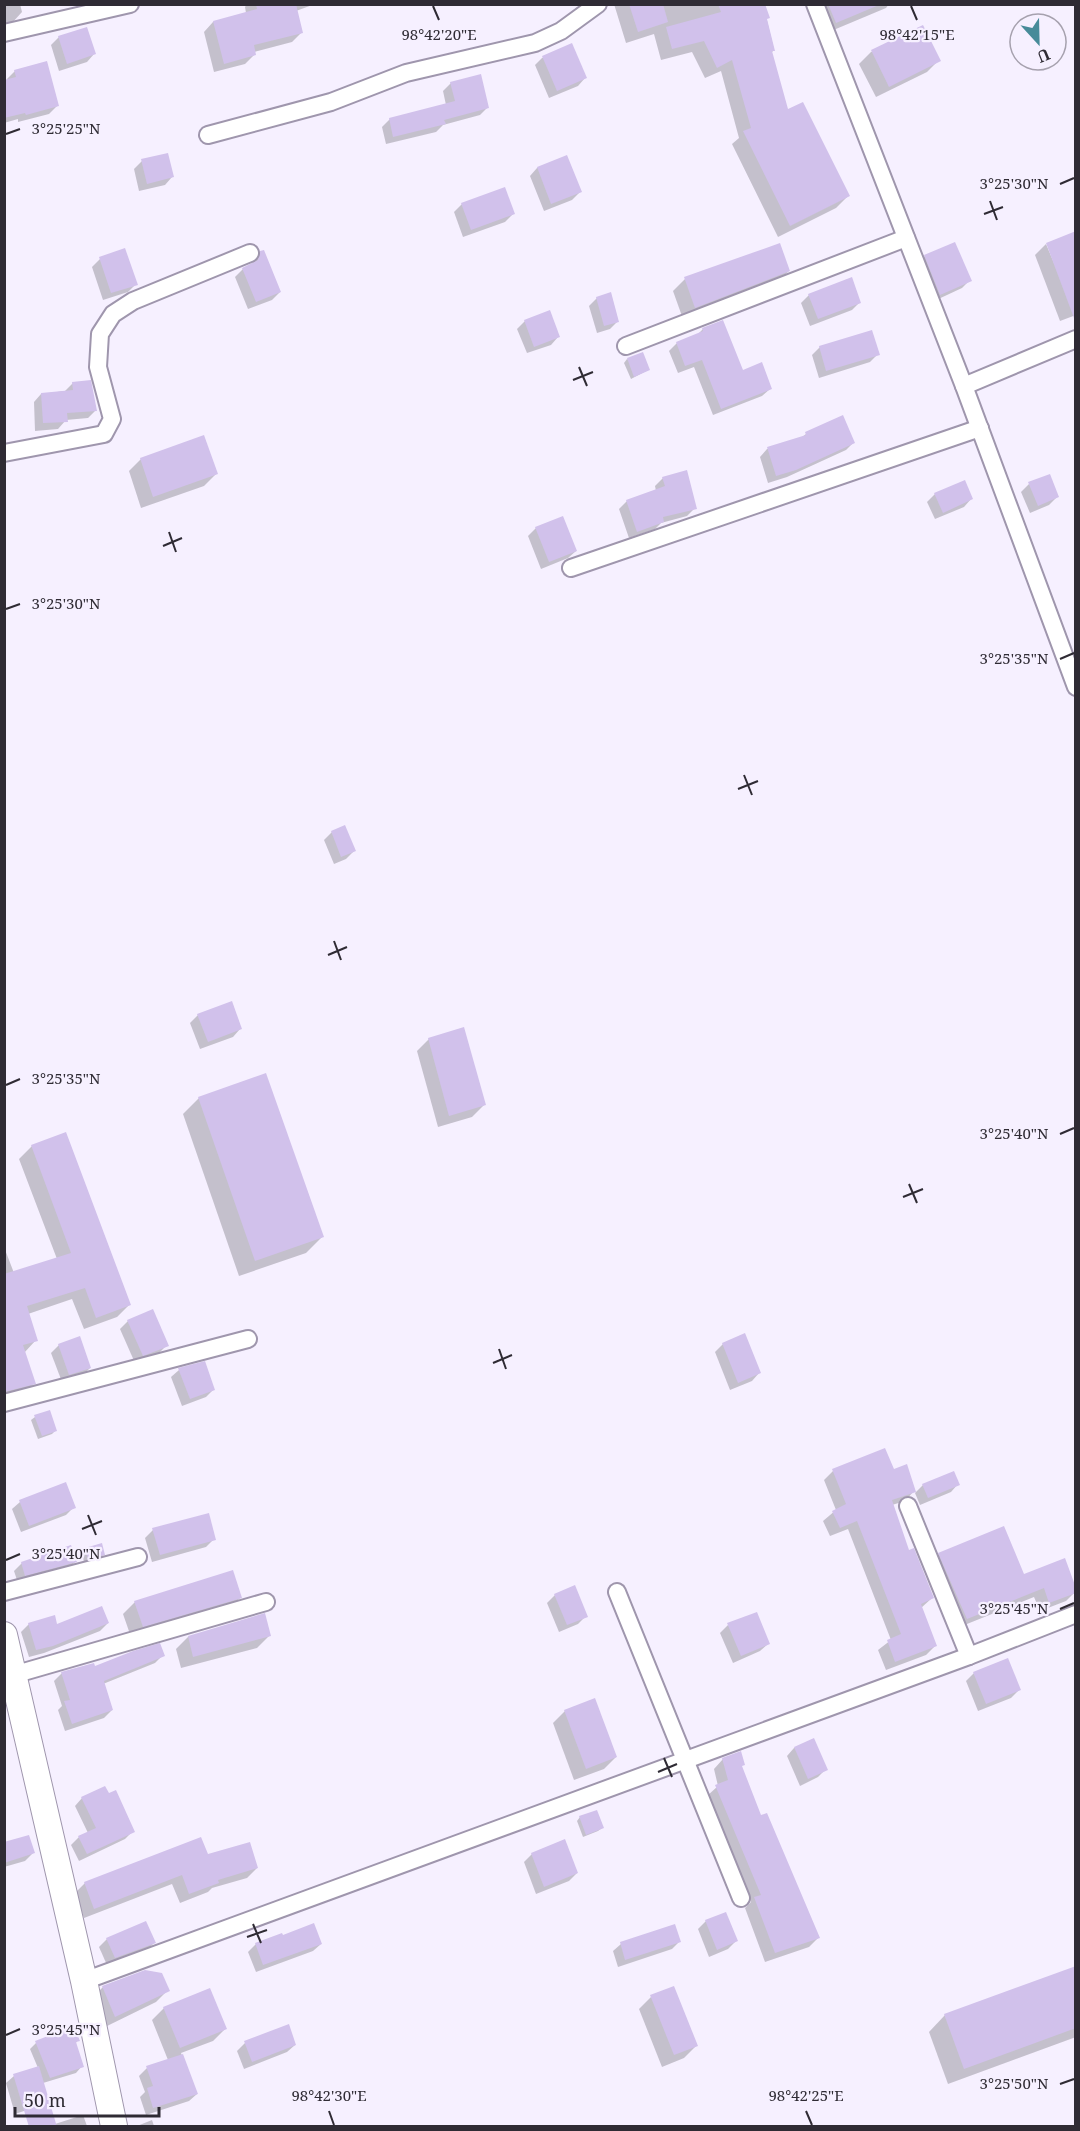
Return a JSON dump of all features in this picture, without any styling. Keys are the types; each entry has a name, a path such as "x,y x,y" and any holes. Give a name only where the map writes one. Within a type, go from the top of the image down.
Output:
{"main road":[{"path":"4,1635 84,1981 114,2127"}],"street":[{"path":"4,33 130,4"},
{"path":"208,135 331,102 406,73 534,43 561,31 598,4"},
{"path":"815,4 964,386 1076,687"},
{"path":"626,346 906,238"},
{"path":"4,453 104,434 112,419 98,367 100,334 113,314 133,301 250,253"},
{"path":"964,386 1076,339"},
{"path":"571,568 980,428"},
{"path":"4,1403 248,1339"},
{"path":"908,1506 969,1656"},
{"path":"4,1592 138,1557"},
{"path":"617,1592 741,1898"},
{"path":"13,1675 266,1602"},
{"path":"84,1981 969,1656 1076,1614"}],"building":[{"path":"256,4 296,4 303,33 254,45 256,55 224,64 213,21 257,9"},
{"path":"629,4 663,4 668,22 638,32"},
{"path":"718,4 765,4 770,18 767,19 775,51 772,51 788,109 803,102 850,196 790,226 743,131 751,128 732,60 717,68 704,41 672,49 666,27 721,12"},
{"path":"828,4 879,5 836,23"},
{"path":"923,25 941,61 889,87 871,50"},
{"path":"87,27 96,54 67,64 58,36"},
{"path":"572,43 587,78 557,91 542,56"},
{"path":"47,61 59,106 4,118 4,80 16,77 14,70"},
{"path":"481,74 489,108 444,120 446,124 393,137 389,118 455,101 450,82"},
{"path":"168,153 174,177 147,184 141,159"},
{"path":"567,155 582,192 551,204 537,167"},
{"path":"505,187 515,214 471,230 461,203"},
{"path":"1076,231 1076,318 1074,318 1046,243"},
{"path":"955,242 972,281 940,295 924,255"},
{"path":"780,243 790,271 695,308 684,277"},
{"path":"125,248 138,285 111,293 99,257"},
{"path":"264,250 281,292 256,302 242,268 258,260 260,251"},
{"path":"852,277 861,303 818,319 808,294"},
{"path":"611,292 619,322 604,326 596,297"},
{"path":"550,310 560,337 534,347 524,320"},
{"path":"723,320 743,370 762,362 772,389 721,409 702,360 685,366 676,342"},
{"path":"872,330 880,355 826,371 819,346"},
{"path":"643,352 650,370 634,377 627,358"},
{"path":"91,380 97,411 67,413 68,422 43,423 41,393 73,390 72,382"},
{"path":"843,415 855,443 796,470 776,476 767,447 806,435 805,432"},
{"path":"204,435 218,474 153,497 140,458"},
{"path":"687,470 697,509 663,517 664,522 637,532 626,500 665,486 662,477"},
{"path":"1050,474 1059,497 1038,506 1028,482"},
{"path":"965,480 973,499 943,513 934,493"},
{"path":"563,516 577,551 549,562 535,527"},
{"path":"345,825 356,851 341,857 331,831"},
{"path":"232,1001 242,1029 208,1042 197,1014"},
{"path":"464,1027 486,1105 449,1116 428,1038"},
{"path":"266,1073 324,1237 255,1261 198,1097"},
{"path":"66,1132 131,1305 96,1318 85,1288 27,1306 38,1341 23,1345 36,1384 4,1392 4,1274 71,1253 31,1145"},
{"path":"153,1309 169,1346 143,1356 127,1320"},
{"path":"745,1333 761,1373 738,1383 722,1343"},
{"path":"80,1336 91,1368 69,1375 58,1344"},
{"path":"205,1361 215,1390 190,1399 178,1368"},
{"path":"50,1410 57,1431 42,1436 34,1415"},
{"path":"885,1448 894,1469 907,1464 916,1492 892,1500 909,1550 914,1548 934,1598 921,1604 937,1646 895,1662 887,1640 901,1634 857,1521 840,1528 832,1511 846,1504 832,1469"},
{"path":"954,1471 960,1485 928,1498 922,1484"},
{"path":"66,1482 76,1508 29,1526 19,1500"},
{"path":"209,1513 216,1540 160,1555 152,1528"},
{"path":"1004,1526 1024,1574 1065,1558 1076,1593 1049,1603 1044,1588 967,1619 938,1553"},
{"path":"102,1543 105,1555 88,1559 85,1548"},
{"path":"71,1545 77,1562 25,1576 21,1562"},
{"path":"233,1570 242,1598 143,1627 134,1601"},
{"path":"575,1585 588,1617 567,1625 554,1594"},
{"path":"102,1606 109,1623 53,1646 36,1650 28,1623 55,1615 57,1624"},
{"path":"757,1612 770,1644 741,1656 727,1623"},
{"path":"265,1613 271,1636 193,1657 188,1636"},
{"path":"160,1643 165,1656 104,1681 113,1710 72,1724 64,1701 70,1700 61,1672 94,1663 95,1666"},
{"path":"1008,1658 1021,1690 986,1704 973,1672"},
{"path":"595,1698 617,1757 586,1769 564,1710"},
{"path":"814,1738 828,1770 808,1779 794,1747"},
{"path":"741,1751 745,1765 742,1766 761,1815 767,1813 820,1938 775,1953 754,1897 761,1895 715,1785 728,1780 722,1758"},
{"path":"105,1786 109,1793 116,1790 135,1832 87,1854 78,1836 96,1828 81,1797"},
{"path":"597,1810 604,1828 586,1835 579,1816"},
{"path":"29,1835 35,1853 4,1863 4,1842"},
{"path":"201,1837 208,1854 250,1842 258,1868 218,1880 219,1883 189,1894 182,1875 94,1909 84,1882"},
{"path":"565,1839 578,1873 544,1887 531,1853"},
{"path":"726,1912 738,1941 717,1950 705,1920"},
{"path":"146,1921 156,1943 115,1958 106,1938"},
{"path":"314,1923 322,1944 263,1965 255,1943"},
{"path":"675,1924 681,1942 625,1960 620,1942"},
{"path":"1076,1966 1076,2028 964,2069 944,2014"},
{"path":"145,1970 162,1973 170,1991 115,2017 102,1986"},
{"path":"674,1986 698,2046 674,2055 650,1995"},
{"path":"210,1988 227,2029 180,2048 163,2007"},
{"path":"289,2024 296,2045 252,2062 244,2041"},
{"path":"74,2026 80,2041 76,2042 84,2067 50,2078 35,2041"},
{"path":"183,2054 198,2094 153,2108 147,2088 153,2086 146,2066"},
{"path":"39,2066 57,2127 29,2127 13,2074"}]}
